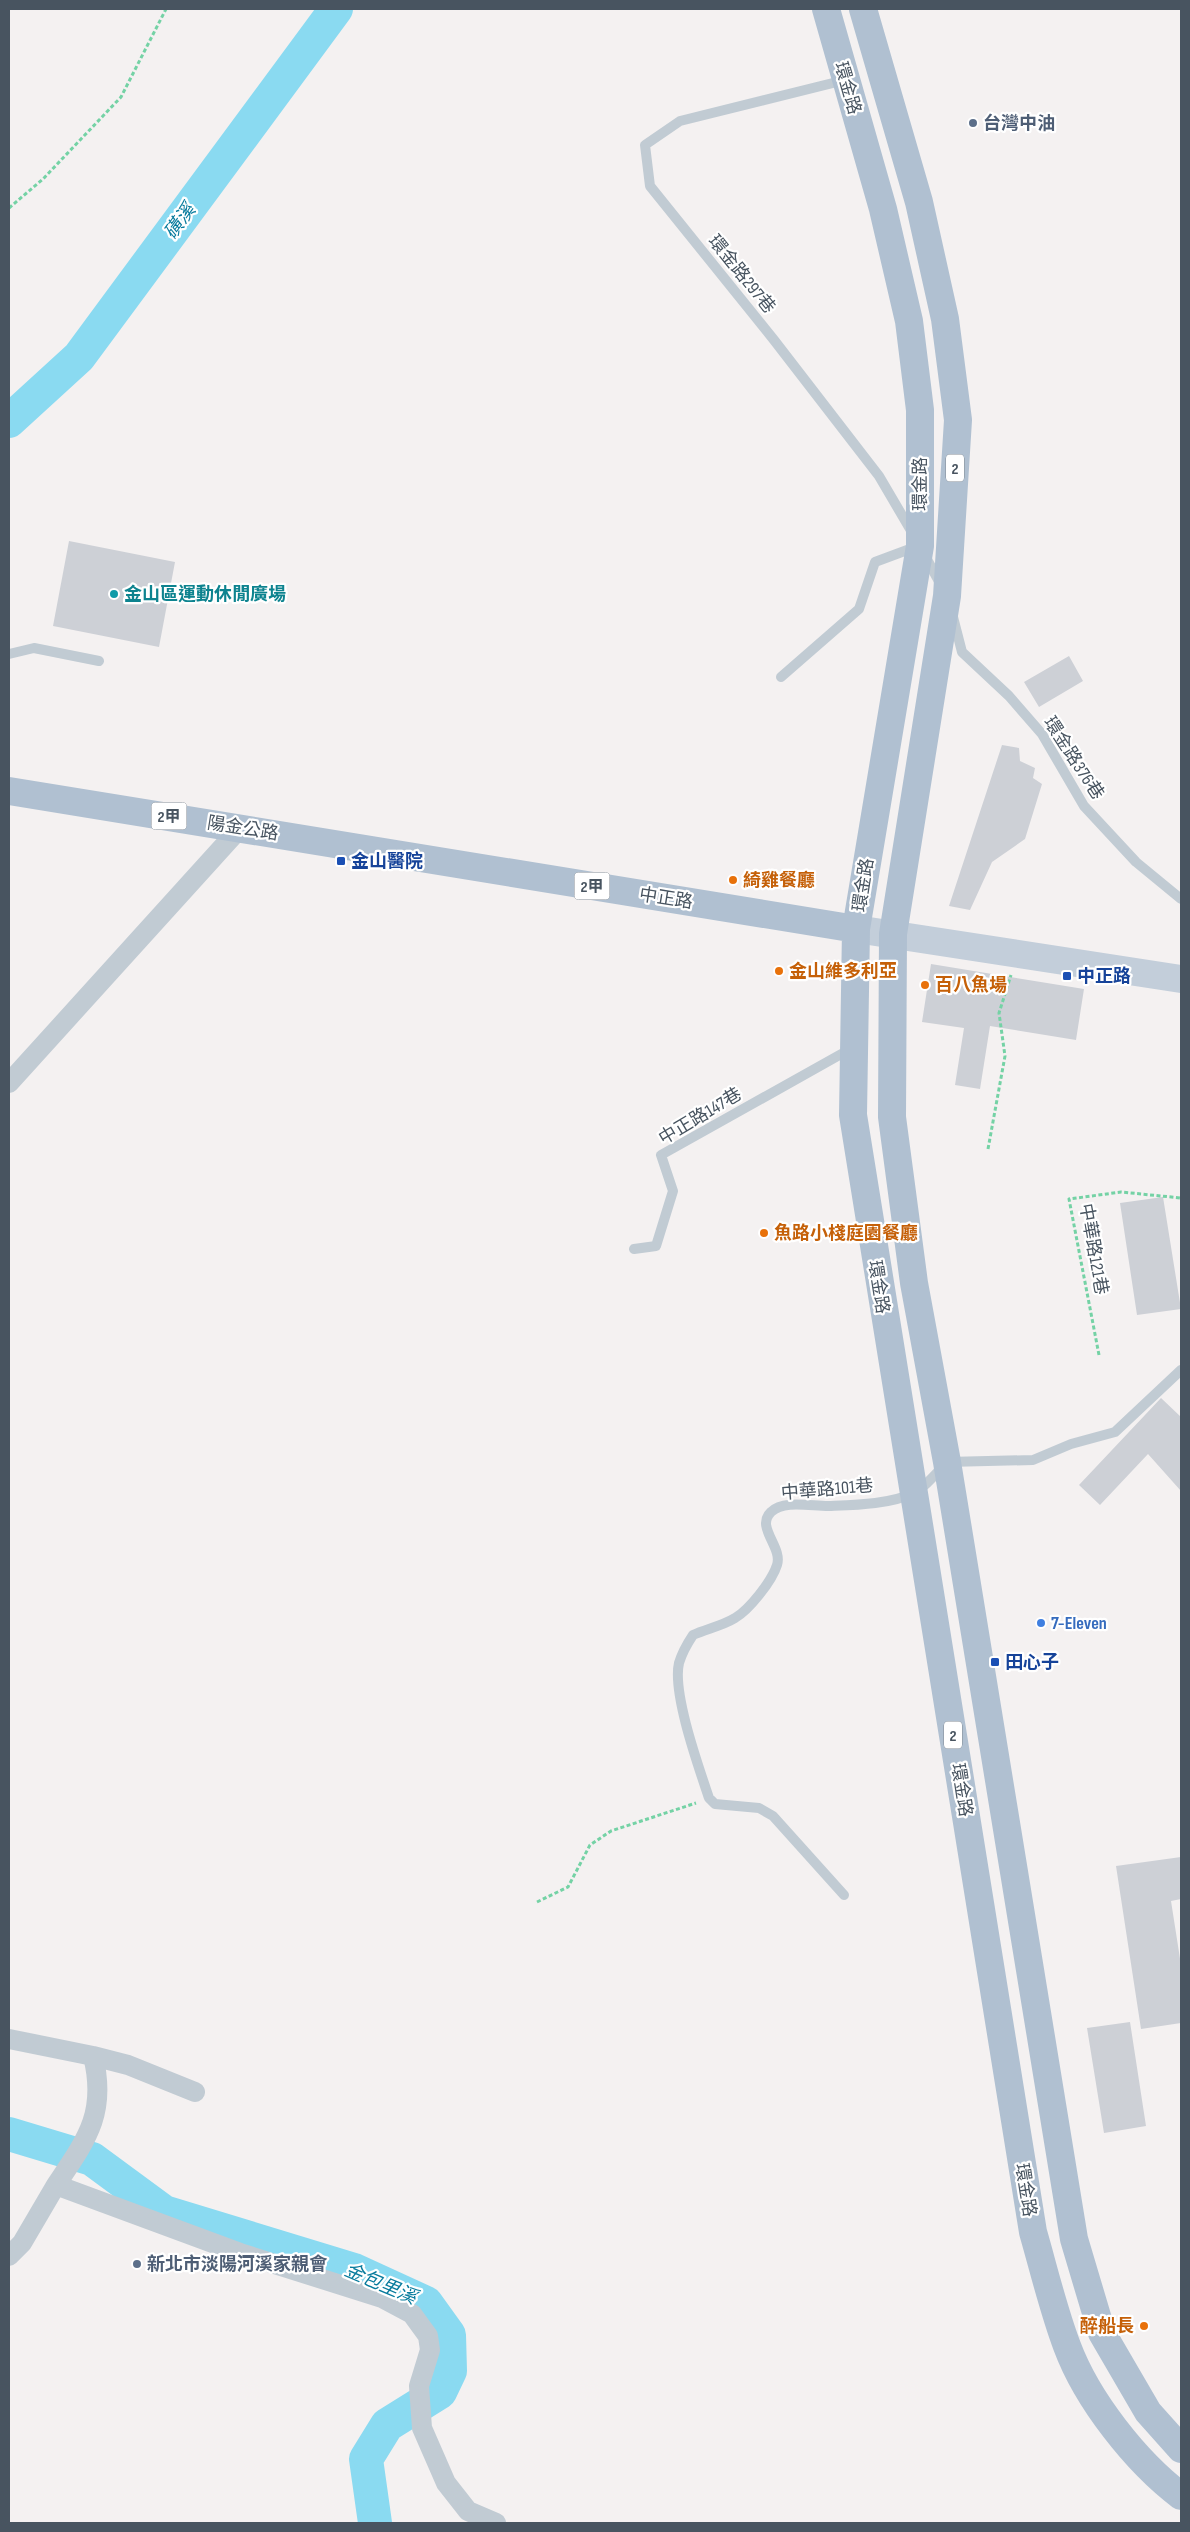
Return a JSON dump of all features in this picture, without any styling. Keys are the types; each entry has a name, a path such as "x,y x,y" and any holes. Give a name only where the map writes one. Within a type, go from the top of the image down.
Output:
{"main road":[{"name":"環金路","path":"826,9 883,209 909,321 920,410 920,546 856,929 853,1115 1032,2232 1067,2347 1100,2409 1157,2478 1181,2496"},
{"name":"環金路","path":"863,9 918,202 945,319 958,420 947,596 893,934 892,1117 914,1283 947,1462 1074,2239 1102,2333 1148,2412 1181,2449"},
{"name":"陽金公路","path":"9,791 328,842"},
{"name":"中正路","path":"328,842 856,929"}],"street":[{"path":"9,1083 240,828"},
{"name":"中正路","path":"856,929 1181,979"},
{"path":"9,2039 128,2065 195,2092"},
{"path":"9,2256 22,2243 72,2162 96,2116 99,2081 93,2056"},
{"path":"56,2186 240,2253 382,2298 412,2314 428,2336 430,2350 419,2386 422,2428 446,2483 468,2511 496,2523"}],"lane":[{"name":"環金路297巷","path":"846,80 680,121 646,145 650,186 774,340 879,476 947,596"},
{"path":"781,677 859,609 875,562 920,546"},
{"name":"環金路376巷","path":"947,596 962,652 1010,696 1042,734 1084,806 1136,862 1181,899"},
{"path":"9,654 34,648 99,661"},
{"name":"中正路147巷","path":"634,1249 656,1246 673,1191 661,1155 854,1047"},
{"path":"947,1462 1033,1460 1070,1444 1115,1432 1167,1380 1181,1370"},
{"name":"中華路101巷","path":"709,1798 691,1746 682,1704 679,1664 692,1635 736,1617 766,1586 778,1564 777,1552 766,1530 767,1518 772,1511 782,1507 880,1502 914,1493 947,1462"},
{"path":"709,1798 715,1804 759,1808 773,1816 844,1894"}],"path":[{"path":"9,208 44,179 121,97 166,9"},
{"path":"988,1148 1005,1056 999,1013 1018,953"},
{"name":"中華路121巷","path":"1099,1355 1069,1199 1121,1192 1181,1198"},
{"path":"538,1902 568,1887 590,1845 611,1831 709,1798"}],"building":[{"name":"金山區運動休閒廣場","path":"69,541 175,562 159,647 53,626"},
{"path":"1069,656 1083,681 1039,707 1024,682"},
{"path":"1002,745 1019,748 1020,761 1035,768 1033,778 1042,784 1025,839 992,862 970,910 949,906"},
{"path":"931,964 1084,989 1076,1040 990,1026 980,1089 955,1085 964,1028 922,1022"},
{"path":"1163,1197 1181,1309 1137,1315 1120,1203"},
{"path":"1161,1398 1181,1417 1181,1491 1148,1454 1100,1505 1079,1485"},
{"path":"1181,1857 1181,1899 1171,1901 1181,1965 1181,2023 1141,2029 1116,1866"},
{"path":"1130,2022 1146,2126 1104,2133 1087,2028"}],"waterway":[{"name":"磺溪","path":"9,421 79,357 336,9"},
{"name":"金包里溪","path":"9,2134 92,2159 164,2212 354,2270 426,2303 449,2335 450,2371 440,2392 387,2425 366,2459 375,2523"}],"place":[{"name":"台灣中油","path":"973,123"},
{"name":"金山區運動休閒廣場","path":"114,594"},
{"name":"金山醫院","path":"341,861"},
{"name":"綺雞餐廳","path":"733,880"},
{"name":"金山維多利亞","path":"779,971"},
{"name":"中正路","path":"1067,976"},
{"name":"百八魚場","path":"925,985"},
{"name":"魚路小棧庭園餐廳","path":"764,1233"},
{"name":"7-Eleven","path":"1041,1623"},
{"name":"田心子","path":"995,1662"},
{"name":"新北市淡陽河溪家親會","path":"137,2264"},
{"name":"醉船長","path":"1144,2326"}]}
